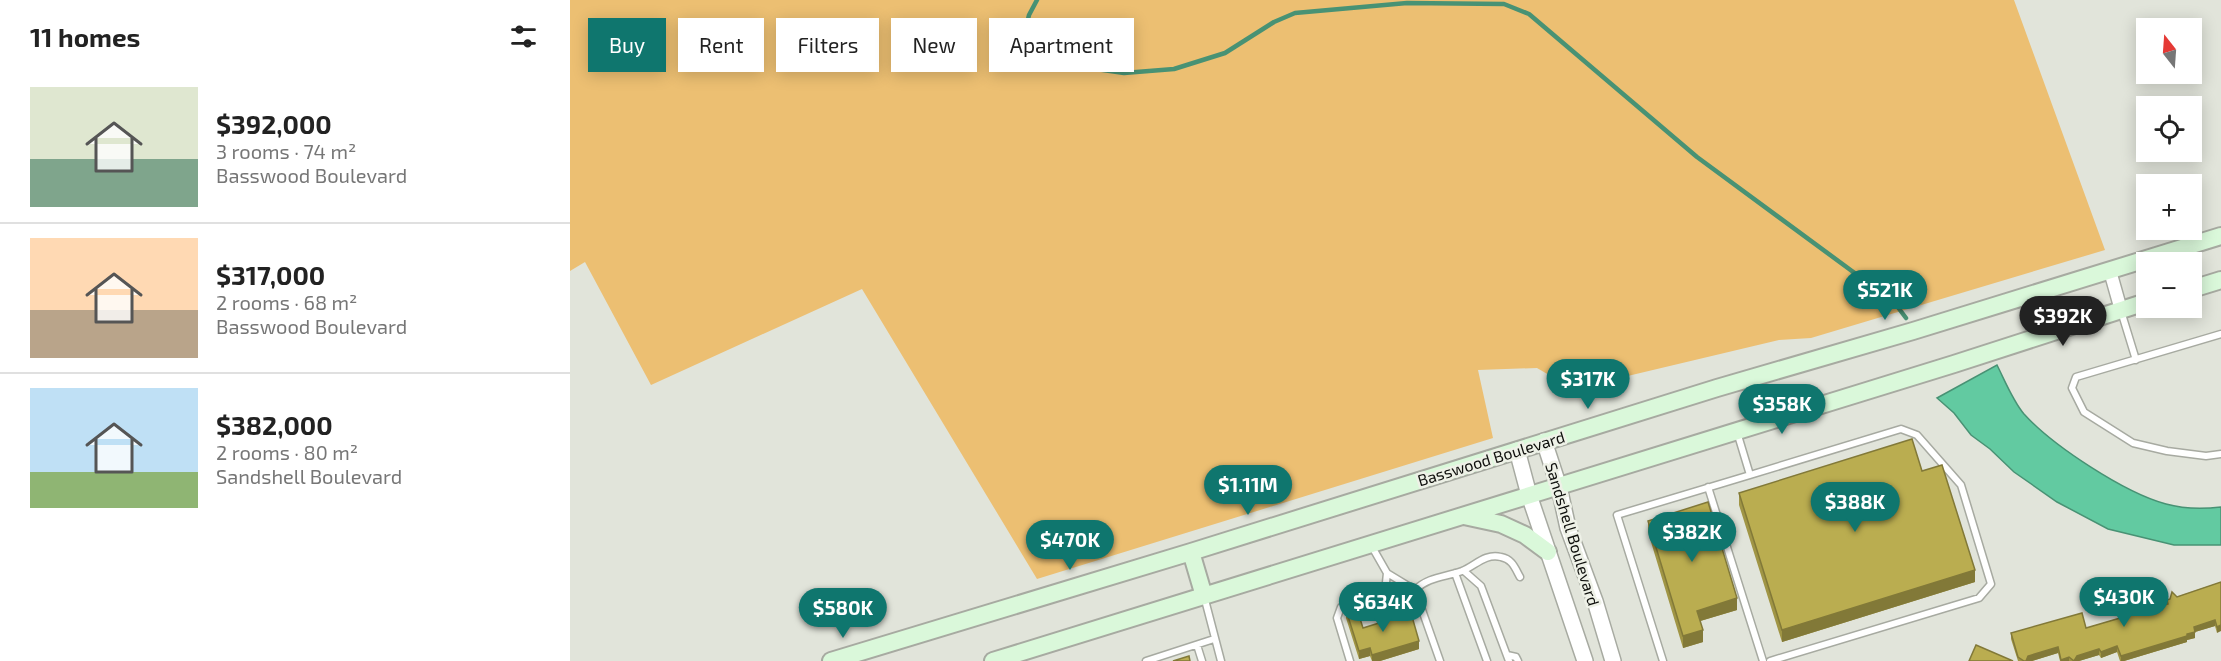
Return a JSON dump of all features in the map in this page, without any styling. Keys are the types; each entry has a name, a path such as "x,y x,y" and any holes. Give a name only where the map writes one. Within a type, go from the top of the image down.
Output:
{"main road":[{"name":"Basswood Boulevard","path":"831,661 1191,552 1544,441 2110,272 2221,236"},
{"path":"2202,286 2221,280"},
{"path":"998,660 1954,364 2136,305"},
{"path":"1463,516 1501,524 1525,535 1548,552"},
{"path":"1191,552 1204,596"}],"street":[{"path":"2110,272 2121,310"},
{"name":"Sandshell Boulevard","path":"1544,441 1559,487 1568,528 1613,661"},
{"name":"Sandshell Boulevard","path":"1517,450 1529,495 1585,661"}],"lane":[{"path":"2121,310 2136,360"},
{"path":"2221,334 2076,377 2072,388 2084,412 2133,443 2196,455 2221,454"},
{"path":"1663,661 1617,515 1901,429 1917,435 1961,485 1991,584 1979,598 1770,661"},
{"path":"1737,431 1750,475"},
{"path":"1708,487 1763,661"},
{"path":"1371,544 1387,573 1415,590 1440,661"},
{"path":"1415,590 1424,582 1464,571 1488,557 1501,557 1512,563 1520,577"},
{"path":"1464,571 1481,586 1506,659 1516,657 1518,661"},
{"path":"1350,661 1337,618 1341,607 1385,592 1387,573"},
{"path":"1455,573 1487,661"},
{"path":"1204,596 1221,661"},
{"path":"1149,661 1214,639"},
{"path":"1197,645 1202,661"}],"shaded area":[{"path":"570,0 2014,0 2105,250 1811,338 1779,340 1573,389 1537,368 1478,370 1493,438 1037,579 862,289 651,385 585,262 570,271"},
{"path":"1997,365 2024,414 2053,440 2090,467 2131,490 2166,504 2194,508 2221,507 2221,545 2174,545 2108,529 2057,502 2014,472 1971,435 1954,413 1937,398"}],"building":[{"path":"1912,439 1922,471 1942,465 1975,570 1782,630 1739,493"},
{"path":"1708,502 1737,598 1697,611 1703,630 1683,636 1648,521"},
{"path":"2221,582 2221,625 2217,627 2215,620 2194,627 2195,632 2187,636 2121,656 2117,646 2101,652 2099,649 2077,656 2074,661 2069,657 2061,660 2058,647 2028,656 2026,661 2018,657 2011,633 2082,613 2086,628 2168,604 2167,600 2170,599 2172,592 2177,597"},
{"path":"1356,606 1363,628 1411,613 1419,641 1372,655 1370,648 1359,651 1346,610"},
{"path":"1976,645 2013,661 1969,661"},
{"path":"1189,656 1190,661 1173,661"}],"waterway":[{"path":"1037,0 1029,15 1025,32 1027,40 1034,49 1075,66 1124,73 1174,69 1225,53 1274,22 1295,13 1407,3 1504,4 1529,14 1697,157 1894,302 1906,318"}]}
